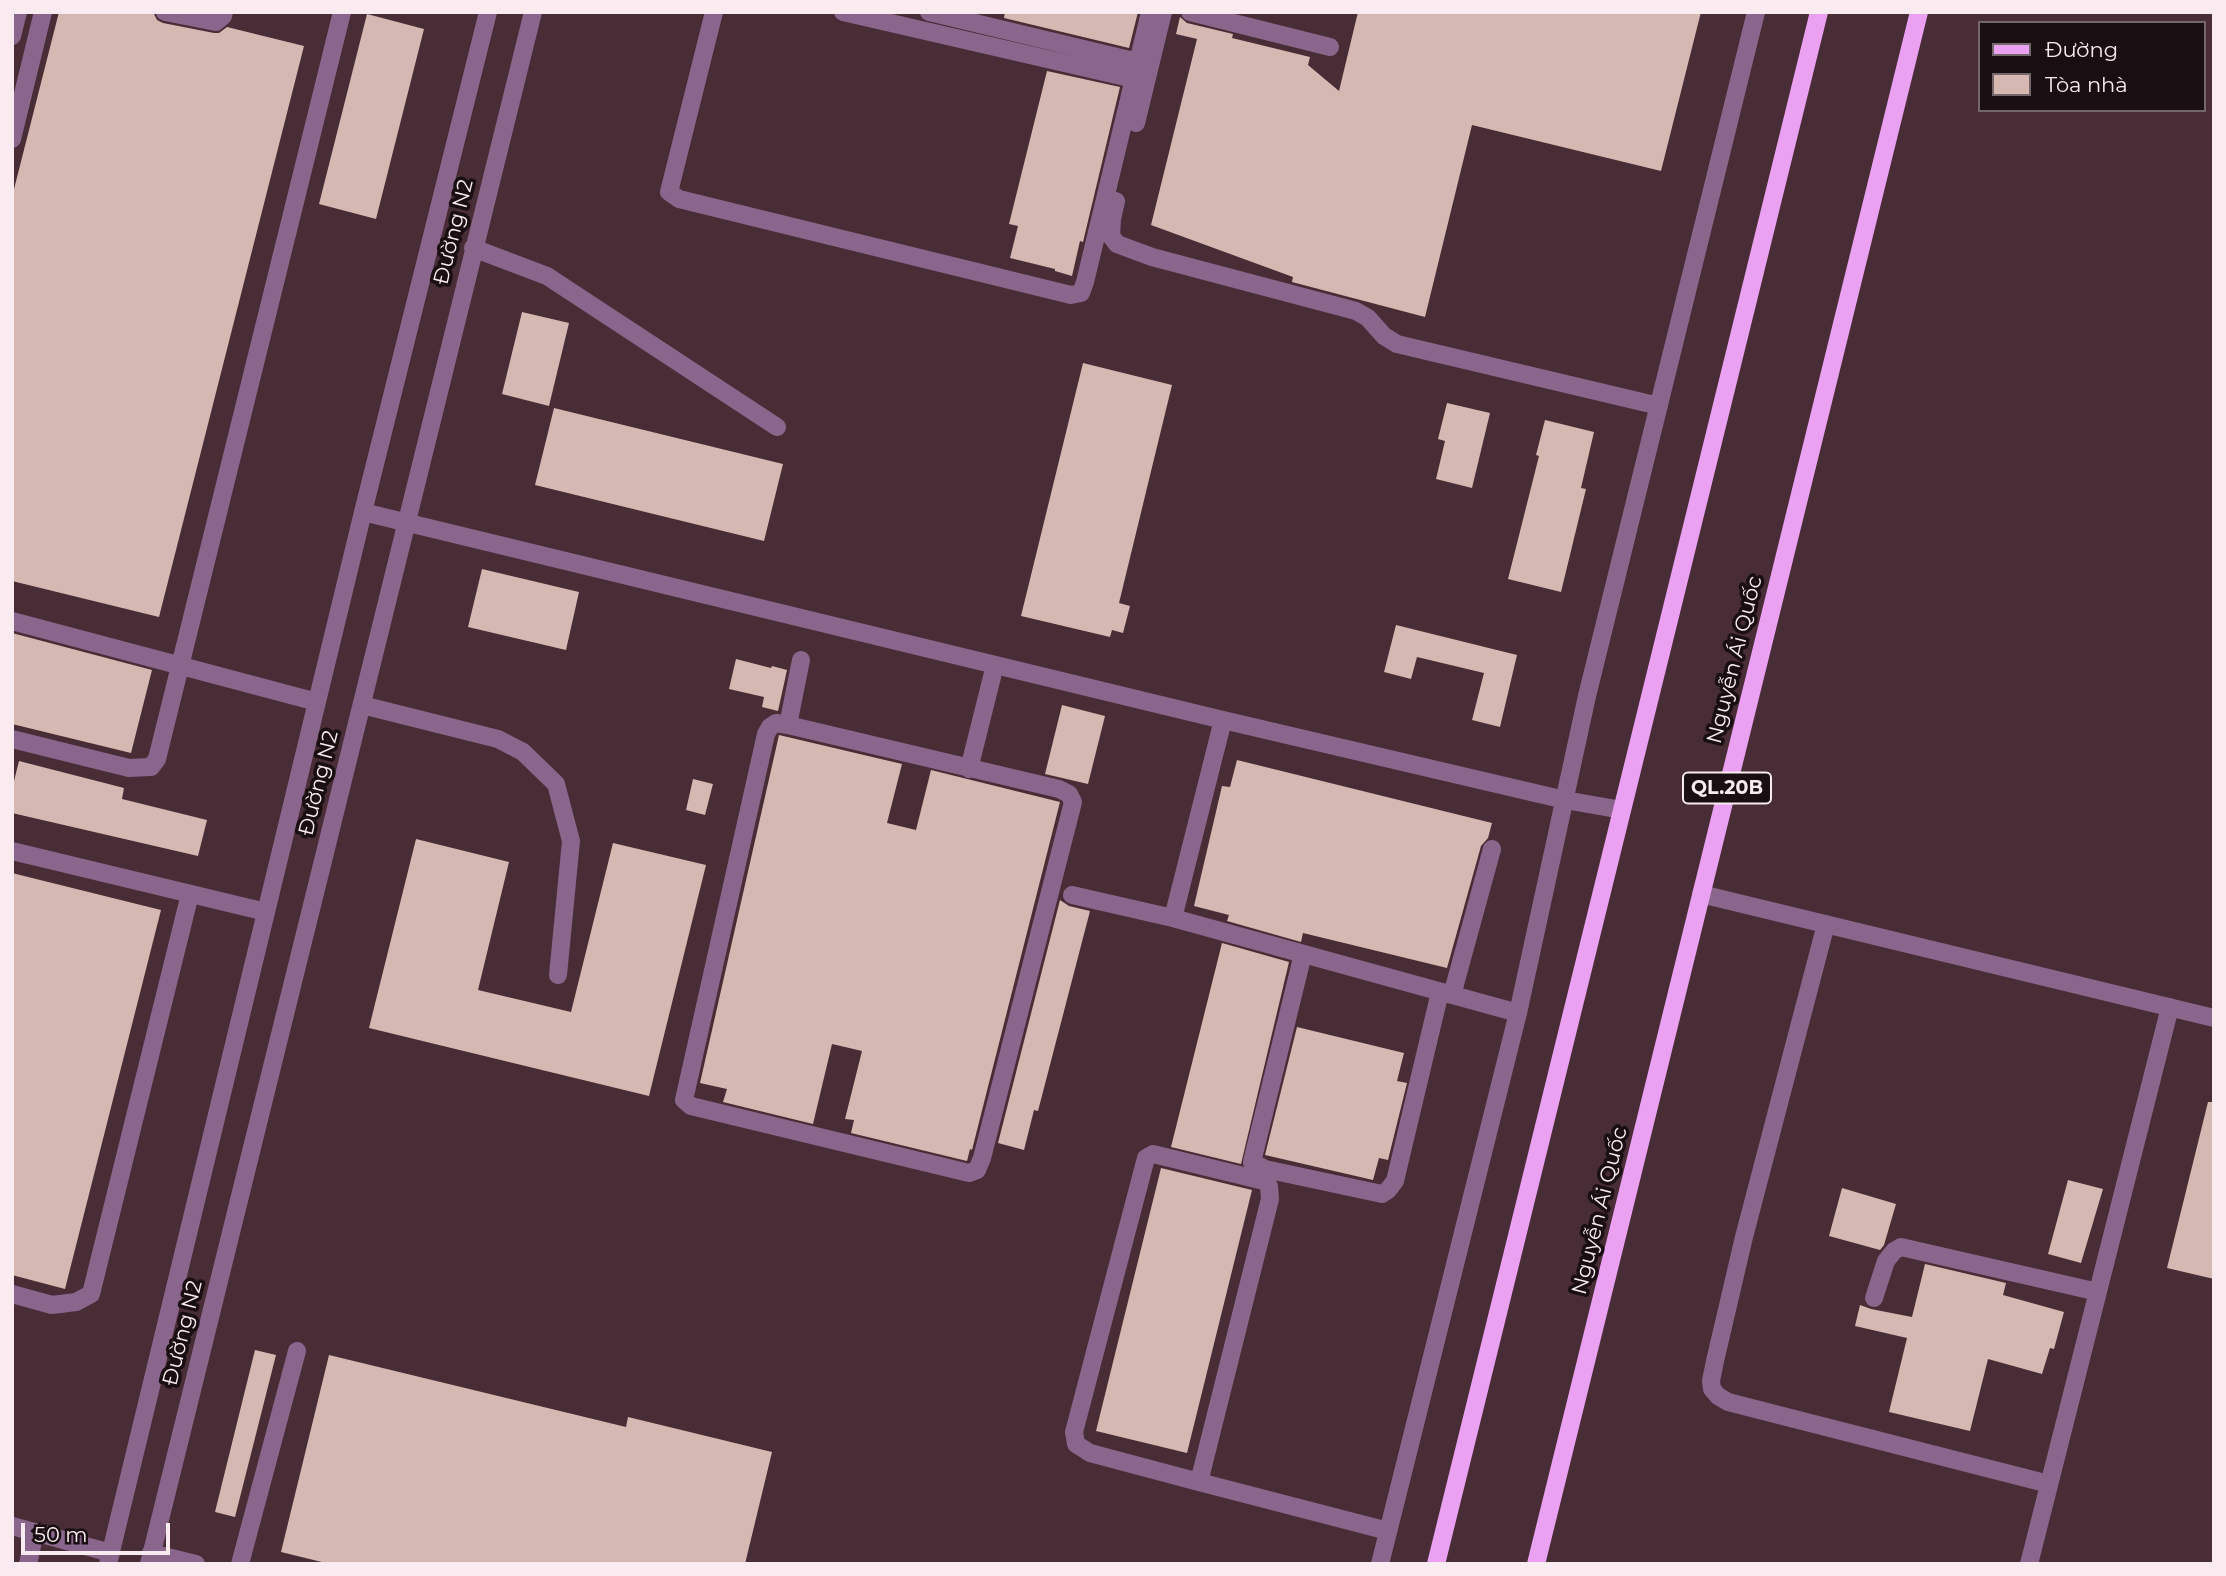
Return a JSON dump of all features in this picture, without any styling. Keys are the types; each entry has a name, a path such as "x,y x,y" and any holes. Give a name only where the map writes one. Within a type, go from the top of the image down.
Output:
{"main road":[{"path":"1436,1564 1819,12"},
{"name":"Nguyễn Ái Quốc","path":"1536,1564 1919,12"}],"street":[{"path":"12,36 18,12"},
{"path":"12,139 44,12"},
{"path":"165,12 216,22 224,12"},
{"path":"12,739 129,768 151,767 157,759 342,12"},
{"name":"Đường N2","path":"110,1558 363,512 488,12"},
{"name":"Đường N2","path":"150,1559 533,12"},
{"path":"714,12 669,192 679,199 1071,295 1081,293 1085,282 1150,12"},
{"path":"842,12 912,20 1136,71"},
{"path":"929,12 1032,46"},
{"path":"1163,12 1112,219 1111,236 1118,244 1152,257 1356,311 1368,317 1384,336 1397,344 1659,405"},
{"path":"1190,12 1330,47"},
{"path":"1380,1564 1518,1013 1587,696 1756,12"},
{"path":"474,248 548,276 777,427"},
{"path":"363,512 1565,800 1622,810"},
{"path":"12,621 317,702"},
{"path":"788,725 801,660"},
{"path":"969,769 995,664"},
{"path":"362,705 498,739 523,752 556,784 571,841 558,975"},
{"path":"1173,918 1223,719"},
{"path":"776,723 788,725 1059,789 1069,794 1073,802 977,1171 969,1173 691,1106 684,1100 766,734 776,723"},
{"path":"1303,954 1252,1162 1265,1169 1382,1194 1395,1181 1446,994 1492,849"},
{"path":"12,851 266,912"},
{"path":"12,1294 52,1305 76,1302 91,1294 190,894"},
{"path":"1701,894 2214,1018"},
{"path":"1072,895 1173,918 1518,1013"},
{"path":"1826,924 1744,1237 1715,1361 1712,1389 1728,1402 2049,1484"},
{"path":"2029,1564 2170,1007"},
{"path":"1199,1482 1270,1199 1269,1186 1264,1181 1153,1154 1146,1158 1074,1432 1076,1444 1090,1453 1199,1482 1388,1531"},
{"path":"1874,1298 1886,1261 1901,1247 2098,1292"},
{"path":"240,1564 297,1351"},
{"path":"12,1526 110,1558"},
{"path":"28,1564 35,1532"},
{"path":"150,1559 196,1564"}],"shaded area":[{"path":"12,12 2214,12 2214,1564 12,1564"}],"building":[{"path":"59,12 146,12 154,14 157,20 163,23 214,33 227,27 304,46 159,617 12,581 12,197"},
{"path":"1005,12 1138,12 1129,48 1004,18"},
{"path":"1358,12 1701,12 1661,171 1472,125 1425,317 1292,282 1293,277 1151,225 1197,39 1176,34 1180,17 1187,23 1233,34 1232,38 1310,57 1308,65 1339,91"},
{"path":"367,14 424,29 376,219 319,204"},
{"path":"1047,71 1120,87 1083,242 1080,241 1072,276 1010,258 1018,226 1009,224"},
{"path":"522,312 569,323 549,406 502,394"},
{"path":"1083,363 1172,385 1119,603 1130,606 1123,633 1112,630 1110,637 1021,616"},
{"path":"1447,403 1490,413 1472,488 1436,479 1445,441 1438,439"},
{"path":"554,408 783,464 764,541 535,485"},
{"path":"1545,420 1594,432 1581,488 1586,489 1561,592 1508,579 1539,456 1536,455"},
{"path":"482,569 579,592 566,650 468,627"},
{"path":"1396,625 1517,655 1500,727 1472,720 1484,673 1417,657 1411,679 1384,672"},
{"path":"12,633 152,670 131,753 12,724"},
{"path":"736,659 787,670 778,711 762,707 764,697 729,689"},
{"path":"1062,705 1105,716 1088,784 1045,774"},
{"path":"779,735 902,764 887,823 916,830 931,770 1060,802 967,1161 851,1133 854,1120 845,1119 862,1051 832,1044 813,1124 723,1102 727,1089 700,1083"},
{"path":"1237,760 1492,823 1488,838 1481,846 1447,968 1303,933 1301,942 1227,921 1229,915 1194,906 1222,786 1230,787"},
{"path":"19,761 124,788 122,799 207,820 198,856 12,813 12,789"},
{"path":"693,779 713,784 705,815 686,810"},
{"path":"416,839 509,862 478,990 571,1012 613,843 706,865 649,1096 369,1028"},
{"path":"12,873 161,910 65,1289 12,1275"},
{"path":"1060,900 1069,906 1090,911 1038,1111 1034,1110 1024,1150 998,1143"},
{"path":"1222,943 1289,962 1241,1164 1171,1147"},
{"path":"1297,1027 1404,1053 1397,1081 1407,1083 1388,1160 1379,1158 1373,1180 1265,1155"},
{"path":"2208,1102 2214,1102 2214,1279 2167,1268"},
{"path":"1161,1168 1252,1190 1187,1453 1096,1431"},
{"path":"2068,1180 2103,1189 2081,1263 2048,1254"},
{"path":"1842,1188 1896,1204 1884,1245 1880,1250 1829,1236"},
{"path":"1925,1264 2006,1283 2003,1295 2064,1312 2054,1349 2050,1348 2042,1374 1988,1359 1970,1431 1889,1412 1907,1338 1855,1326 1860,1305 1912,1317"},
{"path":"255,1350 276,1355 235,1517 215,1512"},
{"path":"329,1355 626,1427 628,1417 772,1452 745,1564 330,1564 281,1552"}]}
